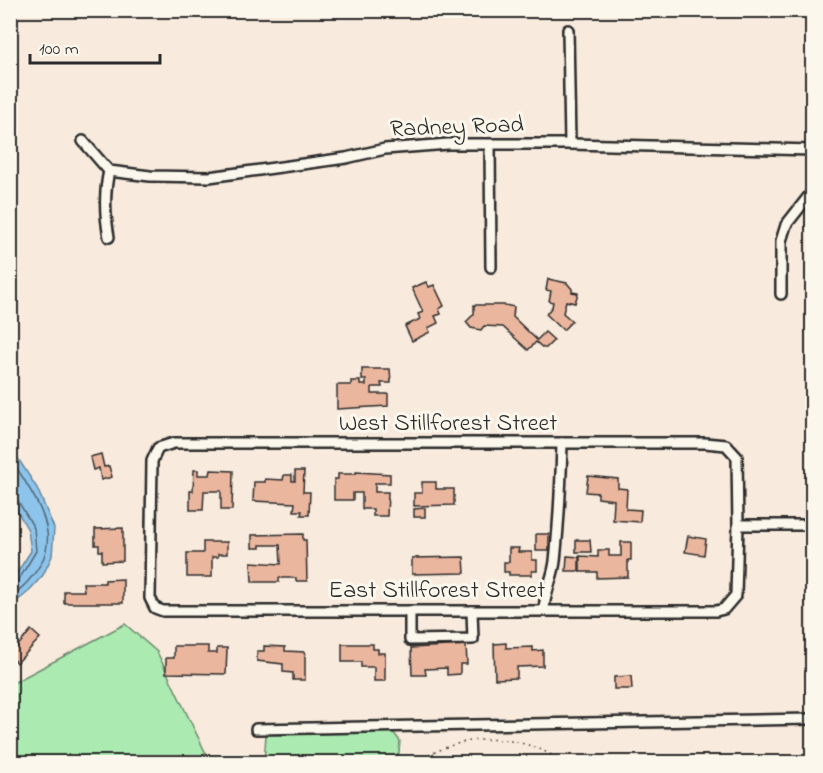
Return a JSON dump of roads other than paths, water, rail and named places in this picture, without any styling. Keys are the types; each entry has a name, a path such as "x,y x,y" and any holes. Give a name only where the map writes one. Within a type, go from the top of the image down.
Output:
{"street":[{"path":"568,30 570,144"},
{"path":"83,141 109,171 106,211 109,237"},
{"name":"Radney Road","path":"109,171 150,176 209,177 346,158 409,146 570,144 813,150"},
{"path":"490,146 491,267"},
{"path":"781,294 781,241 786,225 813,192"},
{"name":"West Stillforest Street","path":"150,517 152,461 158,448 174,443 705,443 726,445 736,457 738,525"},
{"path":"544,611 546,591 552,577 555,560 562,443"},
{"name":"East Stillforest Street","path":"150,517 150,598 154,608 162,611 716,611 724,609 736,595 738,525"},
{"path":"738,525 813,525"},
{"path":"410,611 410,640 473,639 472,611"},
{"path":"256,729 813,719"}],"water":[{"path":"10,446 37,488 54,528 52,556 43,575 11,606 11,582 31,551 28,530 11,500"}]}
